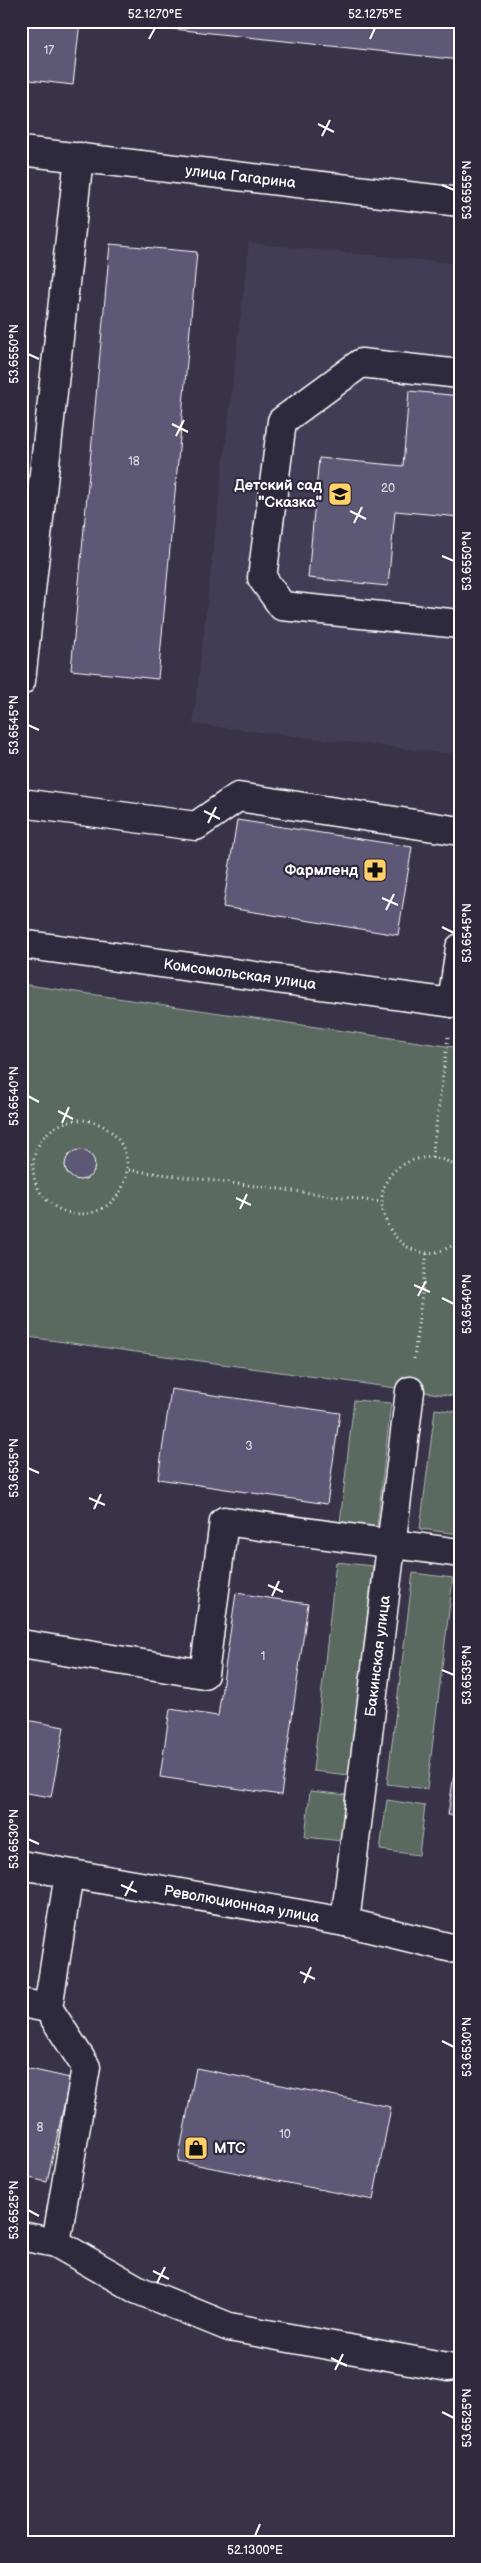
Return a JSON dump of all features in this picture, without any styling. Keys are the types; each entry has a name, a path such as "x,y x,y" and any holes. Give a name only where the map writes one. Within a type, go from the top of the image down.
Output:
{"street":[{"name":"улица Гагарина","path":"21,151 460,202"},
{"path":"21,681 79,157"},
{"path":"460,374 361,363 282,421 262,578 282,606 460,624"},
{"path":"21,803 196,826 238,797 460,831"},
{"name":"Комсомольская улица","path":"21,944 456,1004"},
{"path":"456,1004 460,948"},
{"name":"Бакинская улица","path":"345,1922 410,1391"},
{"path":"21,1644 204,1674 224,1521 460,1553"},
{"name":"Революционная улица","path":"21,1865 345,1922 460,1950"},
{"path":"56,2243 86,2067 48,2008 69,1874"},
{"path":"21,2003 48,2008"},
{"path":"21,2236 56,2243 138,2290 229,2327 448,2367"}],"path":[{"path":"432,1157 456,1004"},
{"path":"84,1120 92,1121 107,1128 119,1139 126,1155 129,1170 124,1186 116,1198 97,1210 75,1214 61,1210 49,1202 39,1190 34,1177 33,1162 37,1148 46,1134 60,1124 84,1120"},
{"path":"460,1170 455,1165 432,1157 408,1162 395,1171 386,1184 381,1202 382,1213 387,1227 396,1239 408,1248 427,1252 439,1251 460,1240"},
{"path":"129,1170 381,1202"},
{"path":"410,1391 427,1252"}],"shaded area":[{"name":"Детский сад \"Сказка\"","path":"249,243 460,264 460,755 193,724"}],"green space":[{"path":"21,984 460,1048 460,1397 21,1336"},
{"path":"354,1400 391,1403 377,1527 340,1523"},
{"path":"435,1409 460,1412 459,1534 420,1529"},
{"path":"336,1562 373,1566 349,1775 313,1771"},
{"path":"413,1573 453,1578 427,1789 387,1784"},
{"path":"310,1791 347,1795 342,1841 305,1837"},
{"path":"387,1800 425,1806 419,1855 380,1850"}],"building":[{"path":"21,21 80,21 73,85 21,79"},
{"path":"100,21 460,21 460,60"},
{"path":"110,244 197,252 158,679 71,670"},
{"path":"409,391 460,396 460,517 395,511 388,586 308,578 319,458 403,466"},
{"path":"237,820 412,847 398,935 223,907"},
{"path":"80,1150 91,1154 95,1165 91,1176 80,1180 69,1176 65,1165 69,1154"},
{"path":"171,1389 340,1413 327,1504 158,1479"},
{"path":"236,1593 308,1604 281,1795 160,1777 170,1709 218,1716"},
{"path":"21,1719 64,1727 51,1797 21,1792"},
{"path":"460,1732 460,1816 448,1815"},
{"path":"21,2067 70,2078 47,2182 21,2176"},
{"path":"196,2068 391,2107 373,2200 178,2161"}],"place":[{"name":"Детский сад \"Сказка\"","path":"340,494"},
{"name":"Фармленд","path":"375,870"},
{"name":"МТС","path":"196,2148"}]}
